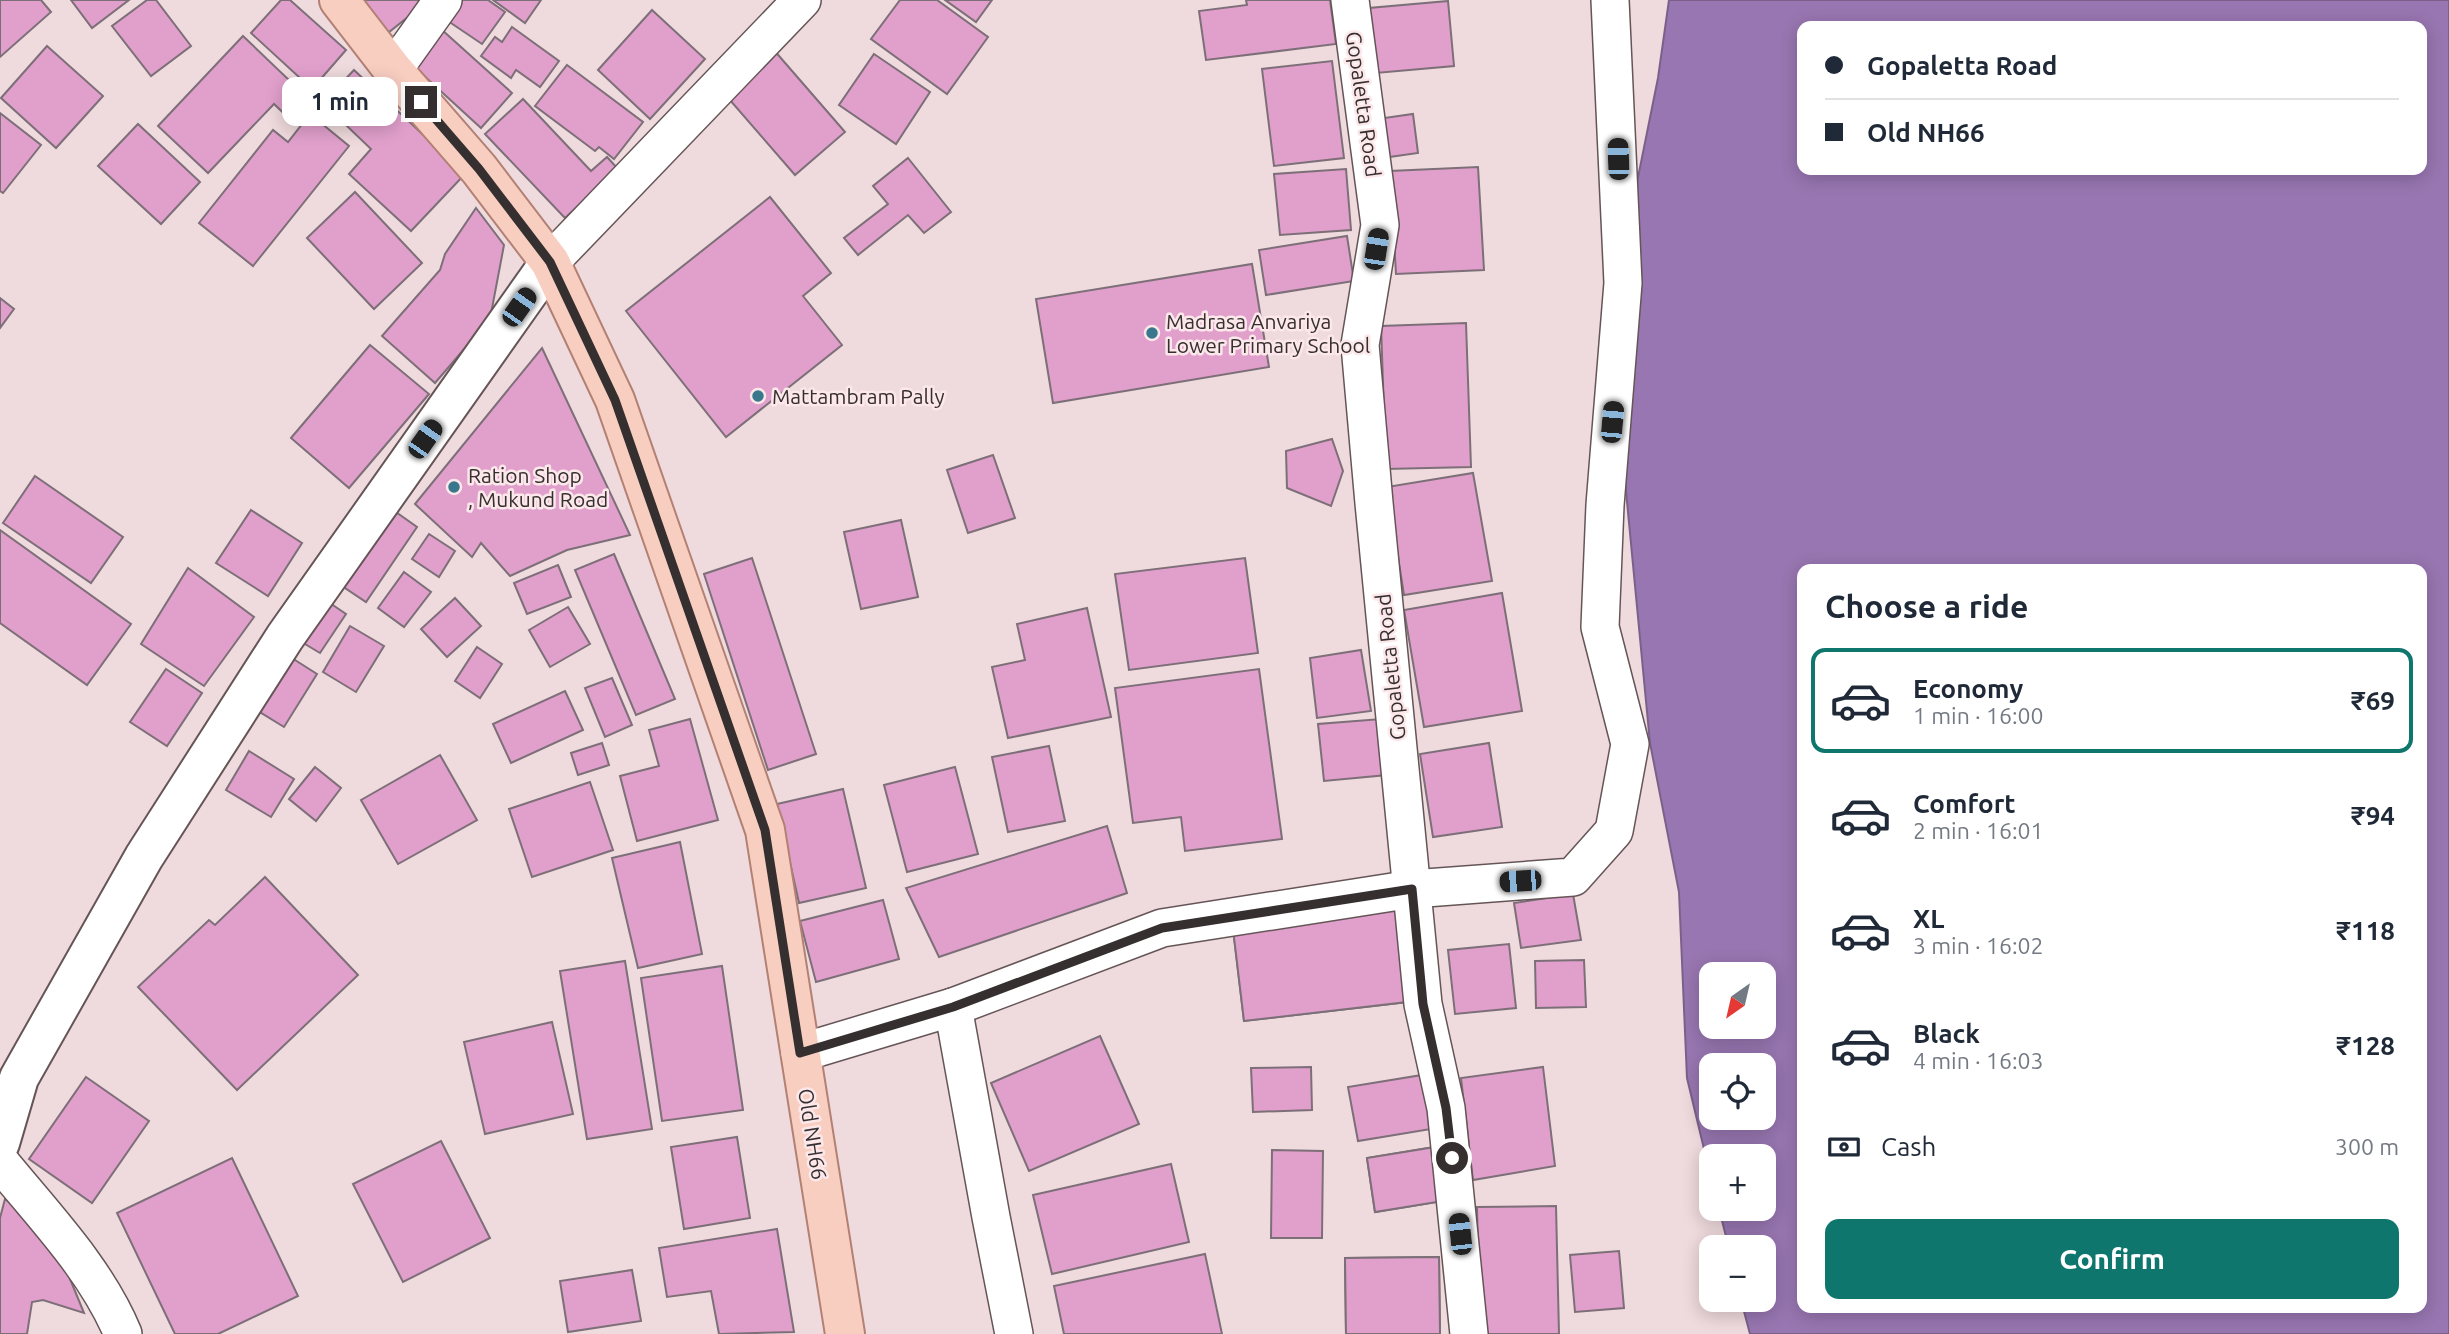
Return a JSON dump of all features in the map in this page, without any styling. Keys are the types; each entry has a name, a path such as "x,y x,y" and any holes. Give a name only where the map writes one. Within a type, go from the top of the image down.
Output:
{"main road":[{"name":"Old NH66","path":"338,0 479,169 550,262 615,400 765,830 845,1334"}],"street":[{"path":"393,69 443,0"},
{"path":"0,1143 19,1077 144,857 285,637 550,262 802,0"},
{"name":"Gopaletta Road","path":"1350,0 1380,225 1360,345 1423,1004 1446,1108 1469,1334"},
{"path":"800,1053 953,1007 1162,928 1412,889 1573,877 1614,831 1630,744 1600,627 1605,505 1623,283 1610,0"},
{"path":"953,1007 990,1217 1014,1334"},
{"path":"0,1162 77,1255 116,1317 123,1334"}],"shaded area":[{"path":"1669,0 2449,0 2449,1334 1750,1334 1744,1312 1776,1312 1776,1235 1726,1235 1722,1221 1776,1221 1776,1144 1703,1144 1699,1130 1776,1130 1776,1053 1699,1053 1699,1128 1687,1078 1679,892 1650,743 1620,428 1627,232 1658,78"}],"building":[{"path":"0,0 41,0 51,12 0,57"},
{"path":"71,0 129,0 92,28"},
{"path":"147,0 156,0 191,46 151,76 112,26"},
{"path":"281,0 290,0 346,50 312,89 251,33"},
{"path":"355,0 419,0 423,5 384,36"},
{"path":"462,0 488,0 505,12 482,44 448,21"},
{"path":"493,0 541,0 525,23"},
{"path":"900,0 937,0 988,37 947,94 871,39"},
{"path":"945,0 992,0 976,22"},
{"path":"1246,0 1330,0 1336,44 1206,60 1199,11 1247,5"},
{"path":"1448,1 1454,66 1376,73 1369,8"},
{"path":"652,10 705,59 650,119 598,70"},
{"path":"512,27 559,61 540,87 516,70 511,78 481,56 495,37 502,42"},
{"path":"441,29 512,93 481,128 410,63"},
{"path":"243,36 313,103 294,123 274,104 208,173 158,126"},
{"path":"47,46 103,96 56,148 1,98"},
{"path":"773,49 845,132 795,175 723,92"},
{"path":"874,54 930,92 896,144 839,105"},
{"path":"1332,61 1344,158 1274,166 1262,69"},
{"path":"567,65 643,122 614,159 599,147 595,151 535,106"},
{"path":"354,70 465,174 411,231 349,174 371,149 323,103"},
{"path":"523,99 591,171 607,157 618,169 565,218 485,134"},
{"path":"0,113 41,145 3,193 0,191"},
{"path":"310,114 349,146 253,266 199,223 273,130 288,142"},
{"path":"1413,114 1418,153 1382,158 1377,119"},
{"path":"138,124 200,182 161,224 98,166"},
{"path":"908,158 951,212 924,233 908,215 858,255 844,238 888,204 873,186"},
{"path":"1478,167 1484,270 1396,274 1390,171"},
{"path":"1346,169 1351,230 1280,235 1274,174"},
{"path":"355,192 422,263 374,309 307,238"},
{"path":"770,197 831,273 803,296 842,345 726,437 626,311"},
{"path":"476,208 504,245 490,319 435,383 382,336 440,270 445,254"},
{"path":"1347,236 1354,281 1266,295 1259,250"},
{"name":"Madrasa Anvariya Lower Primary School","path":"1252,264 1269,367 1053,403 1036,299"},
{"path":"0,298 14,309 0,328"},
{"path":"1466,323 1471,467 1386,469 1381,326"},
{"path":"370,345 429,394 349,488 291,438"},
{"path":"542,348 630,535 567,550 510,576 481,543 472,557 415,504"},
{"path":"1332,439 1343,471 1331,506 1287,488 1286,451"},
{"path":"993,455 1015,518 968,533 947,470"},
{"path":"1473,473 1492,581 1404,595 1387,487"},
{"path":"35,476 123,537 91,583 3,523"},
{"path":"386,505 417,527 366,602 333,580"},
{"path":"251,510 302,543 268,596 216,563"},
{"path":"901,520 918,597 861,609 844,532"},
{"path":"0,530 131,624 87,685 0,623"},
{"path":"429,534 455,551 439,577 412,559"},
{"path":"614,554 675,699 636,715 575,570"},
{"path":"752,558 816,754 768,770 704,574"},
{"path":"1245,558 1258,653 1129,670 1115,574"},
{"path":"558,565 571,597 527,614 514,583"},
{"path":"188,568 254,617 204,686 141,644"},
{"path":"404,572 431,592 404,627 378,608"},
{"path":"1502,593 1522,711 1424,727 1404,610"},
{"path":"321,597 346,614 320,653 295,638"},
{"path":"455,598 481,626 447,657 421,629"},
{"path":"568,607 590,644 550,667 529,630"},
{"path":"1087,608 1111,717 1008,738 992,667 1025,660 1017,624"},
{"path":"350,626 384,646 356,692 323,672"},
{"path":"477,647 502,664 480,698 455,681"},
{"path":"1361,650 1371,711 1317,718 1310,658"},
{"path":"284,653 317,674 284,727 250,706"},
{"path":"166,669 202,693 167,746 130,722"},
{"path":"1259,669 1282,839 1185,851 1181,817 1133,823 1115,688"},
{"path":"612,678 632,725 605,737 585,688"},
{"path":"565,691 583,730 511,763 493,724"},
{"path":"690,719 718,820 637,841 620,776 659,766 649,730"},
{"path":"1381,719 1387,775 1324,781 1318,724"},
{"path":"602,743 609,765 578,775 571,753"},
{"path":"1489,743 1502,827 1433,837 1420,754"},
{"path":"1049,746 1065,821 1008,832 992,757"},
{"path":"249,751 294,779 271,817 226,790"},
{"path":"440,755 477,820 398,864 361,800"},
{"path":"315,767 341,788 316,821 289,799"},
{"path":"955,767 978,854 907,872 884,785"},
{"path":"590,782 613,850 532,877 509,809"},
{"path":"843,789 866,888 799,903 777,804"},
{"path":"1107,826 1127,893 939,957 906,888"},
{"path":"680,842 702,954 638,968 612,858"},
{"path":"265,877 358,975 237,1090 138,987 209,920 215,925"},
{"path":"1573,894 1581,940 1521,948 1514,903"},
{"path":"883,900 899,959 816,982 800,921"},
{"path":"1396,910 1407,1002 1244,1021 1233,929"},
{"path":"1396,910 1407,1002 1244,1021 1233,929"},
{"path":"1509,944 1516,1008 1455,1014 1448,950"},
{"path":"1584,960 1586,1007 1536,1008 1535,961"},
{"path":"625,961 652,1129 587,1139 560,971"},
{"path":"722,966 743,1110 662,1121 641,978"},
{"path":"552,1022 573,1114 485,1134 464,1042"},
{"path":"1100,1036 1139,1124 1029,1171 991,1083"},
{"path":"1311,1067 1312,1110 1253,1112 1251,1068"},
{"path":"1543,1067 1555,1166 1473,1180 1461,1078"},
{"path":"1422,1075 1431,1129 1358,1141 1348,1087"},
{"path":"86,1077 149,1121 92,1203 29,1159"},
{"path":"737,1137 750,1218 684,1229 671,1147"},
{"path":"441,1141 490,1238 403,1282 353,1184"},
{"path":"1435,1147 1443,1201 1375,1212 1367,1158"},
{"path":"1435,1147 1443,1201 1375,1212 1367,1158"},
{"path":"1272,1150 1323,1151 1322,1238 1271,1238"},
{"path":"232,1158 298,1296 218,1334 175,1334 117,1213"},
{"path":"1171,1164 1189,1242 1052,1274 1033,1195"},
{"path":"5,1199 45,1229 84,1313 43,1300 32,1302 27,1334 0,1334 0,1218"},
{"path":"1556,1206 1559,1334 1480,1334 1477,1207"},
{"path":"777,1229 794,1332 719,1334 711,1291 667,1297 659,1248"},
{"path":"1619,1251 1624,1308 1575,1312 1570,1255"},
{"path":"1205,1254 1222,1334 1064,1334 1054,1286"},
{"path":"1439,1257 1440,1334 1346,1334 1345,1258"},
{"path":"1439,1257 1440,1334 1346,1334 1345,1258"},
{"path":"632,1270 641,1321 568,1332 560,1281"}],"place":[{"name":"Madrasa Anvariya Lower Primary School","path":"1152,333"},
{"name":"Mattambram Pally","path":"758,396"},
{"name":"Ration Shop , Mukund Road","path":"454,487"}],"route":[{"path":"421,102 479,169 550,262 615,400 765,830 800,1053 953,1007 1162,928 1412,889 1423,1004 1446,1108 1452,1158"}]}
